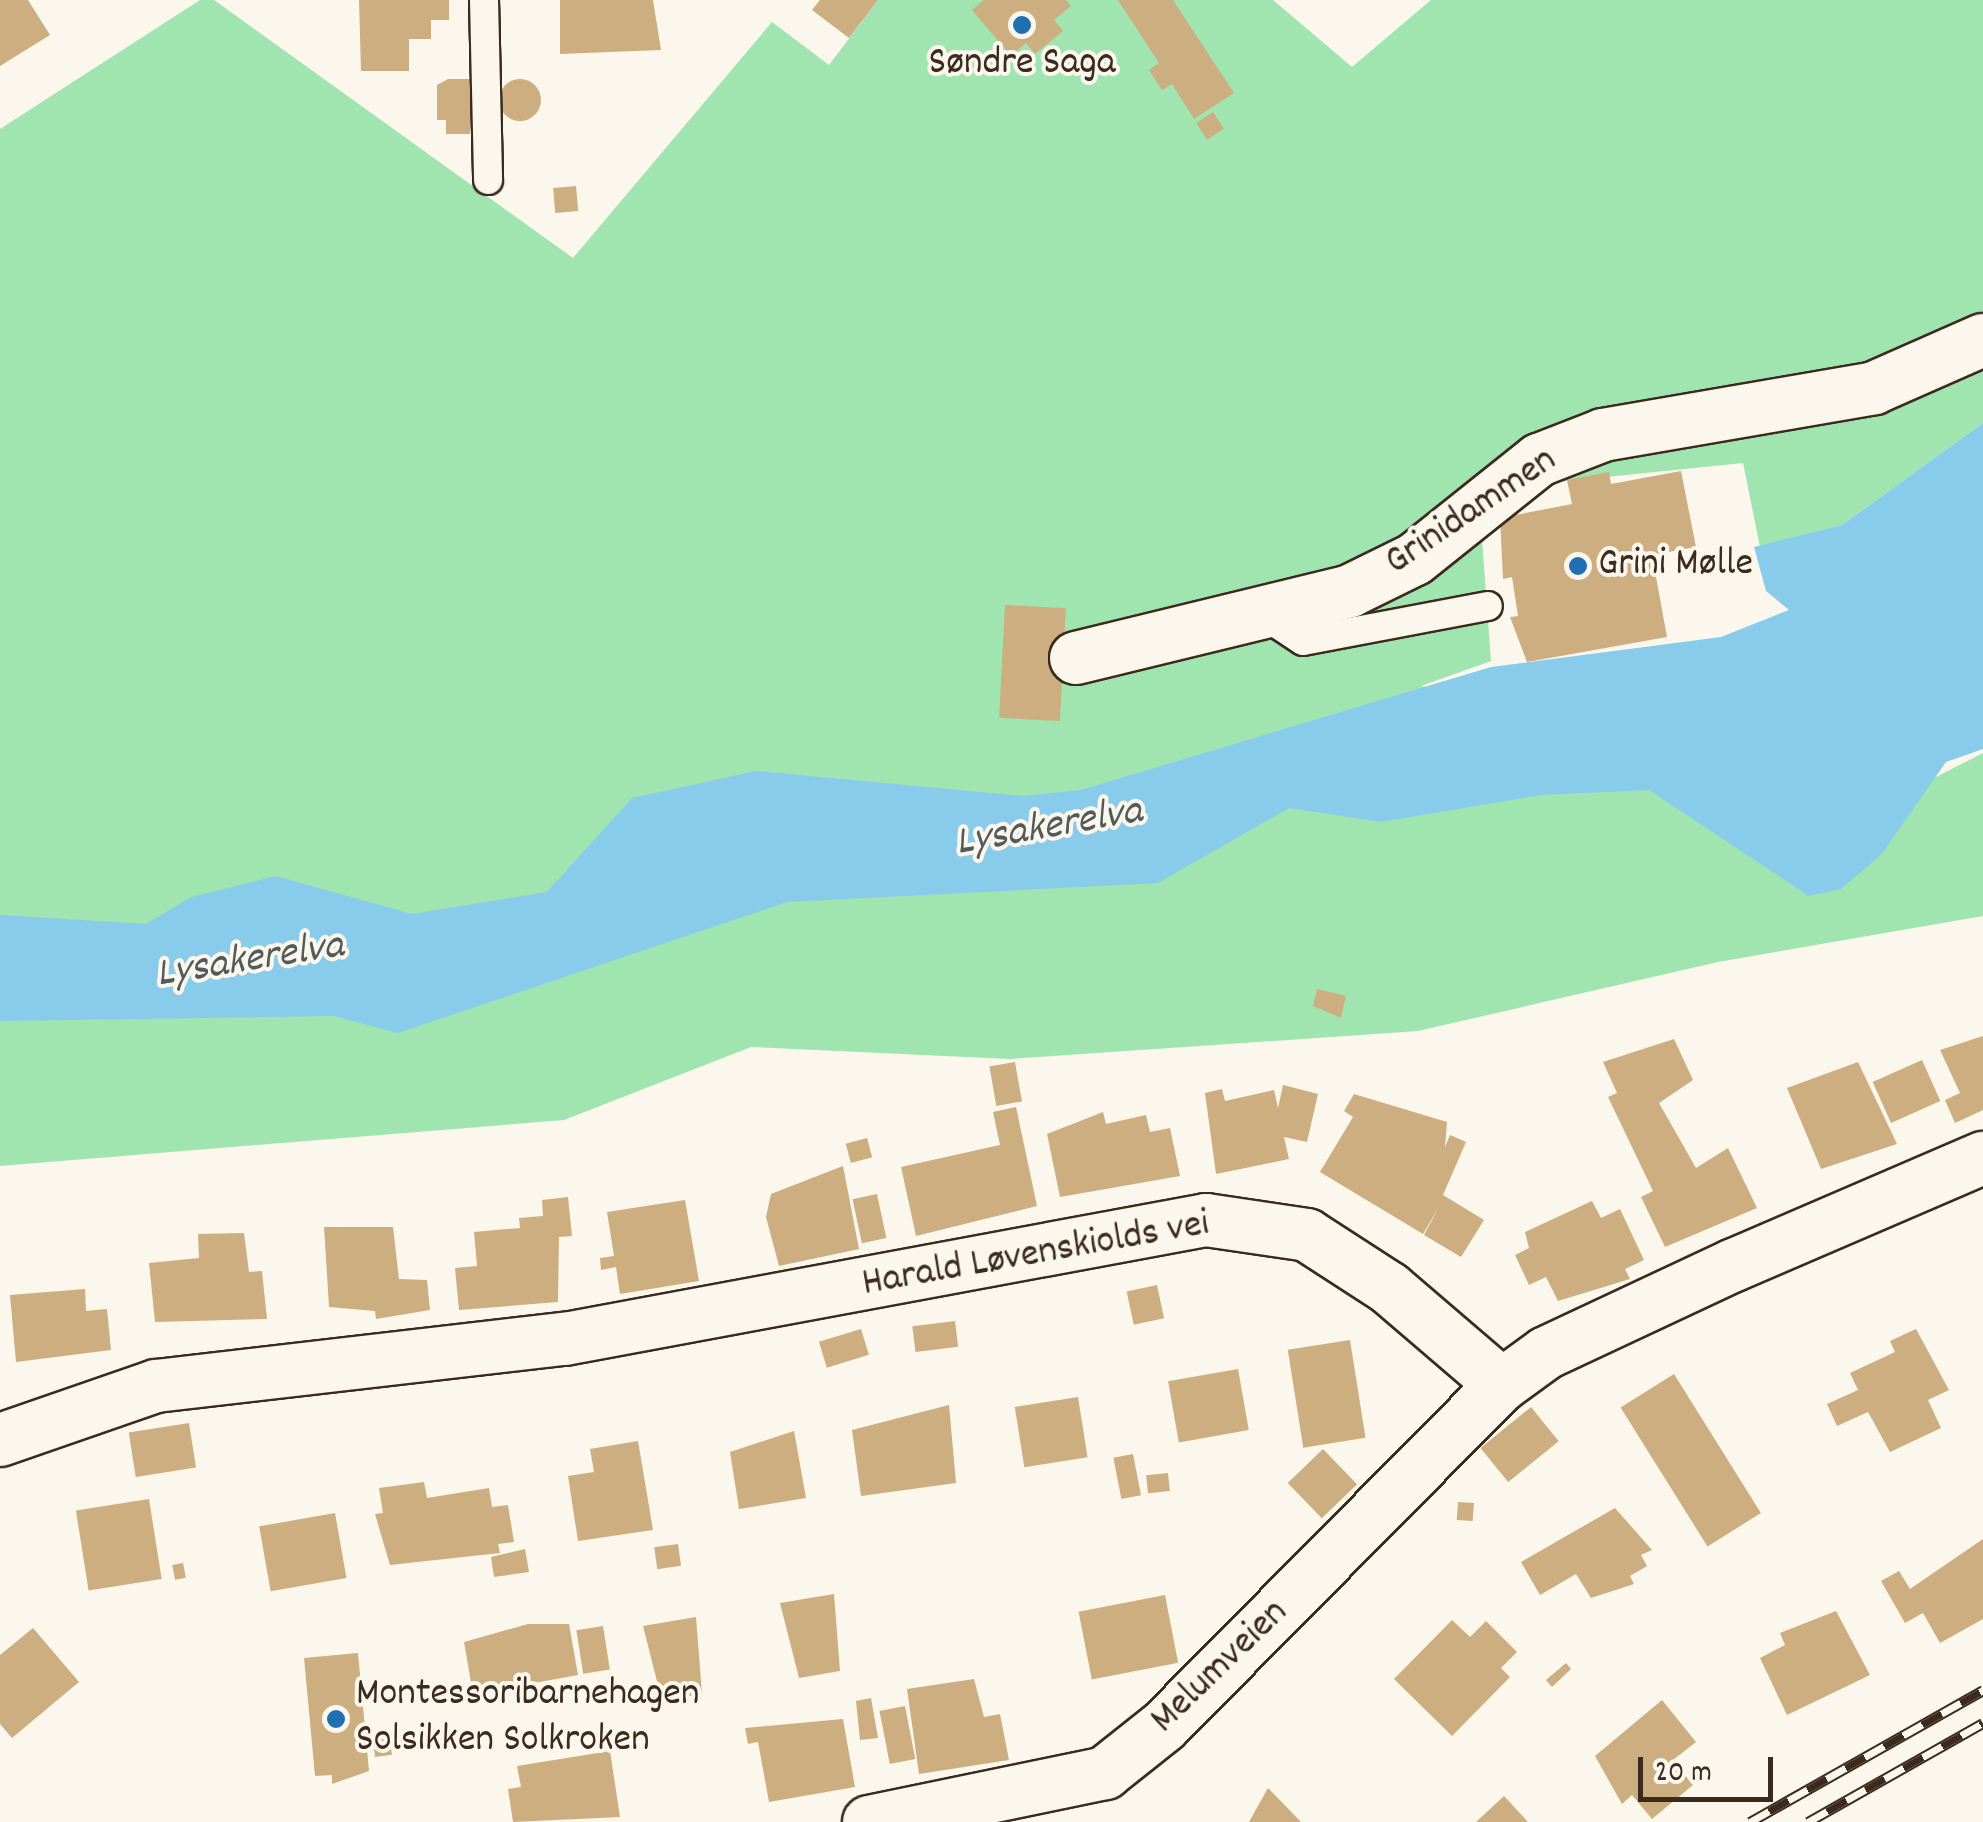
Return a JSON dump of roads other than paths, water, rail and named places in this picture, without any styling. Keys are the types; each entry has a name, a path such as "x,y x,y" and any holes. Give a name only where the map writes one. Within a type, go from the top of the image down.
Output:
{"street":[{"name":"Grinidammen","path":"1076,658 1267,617 1415,559 1539,460 1603,435 1874,388 1983,340"},
{"path":"1502,1385 1546,1354 1734,1264 1983,1158"},
{"name":"Harald Løvenskiolds vei","path":"0,1440 156,1386 564,1339 1206,1220 1308,1235 1389,1288 1502,1385"},
{"name":"Melumveien","path":"869,1822 1105,1773 1164,1726 1502,1385"}],"lane":[{"path":"484,0 488,180"},
{"path":"1267,617 1303,641 1488,606"}],"water":[{"name":"Lysakerelva","path":"1983,423 1983,749 1946,762 1881,855 1841,889 1809,896 1649,790 1541,795 1381,822 1289,808 1158,883 787,902 398,1033 334,1016 0,1021 0,915 146,924 191,897 276,876 412,914 547,892 632,798 756,771 1023,796 1081,790 1491,667 1721,637 1789,610 1766,591 1754,547 1842,525"}],"railway":[{"path":"1750,1822 1983,1690"},
{"path":"1808,1822 1983,1723"}],"place":[{"name":"Søndre Saga","path":"1022,25"},
{"name":"Grini Mølle","path":"1578,566"},
{"name":"Montessoribarnehagen Solsikken Solkroken","path":"336,1719"}]}
